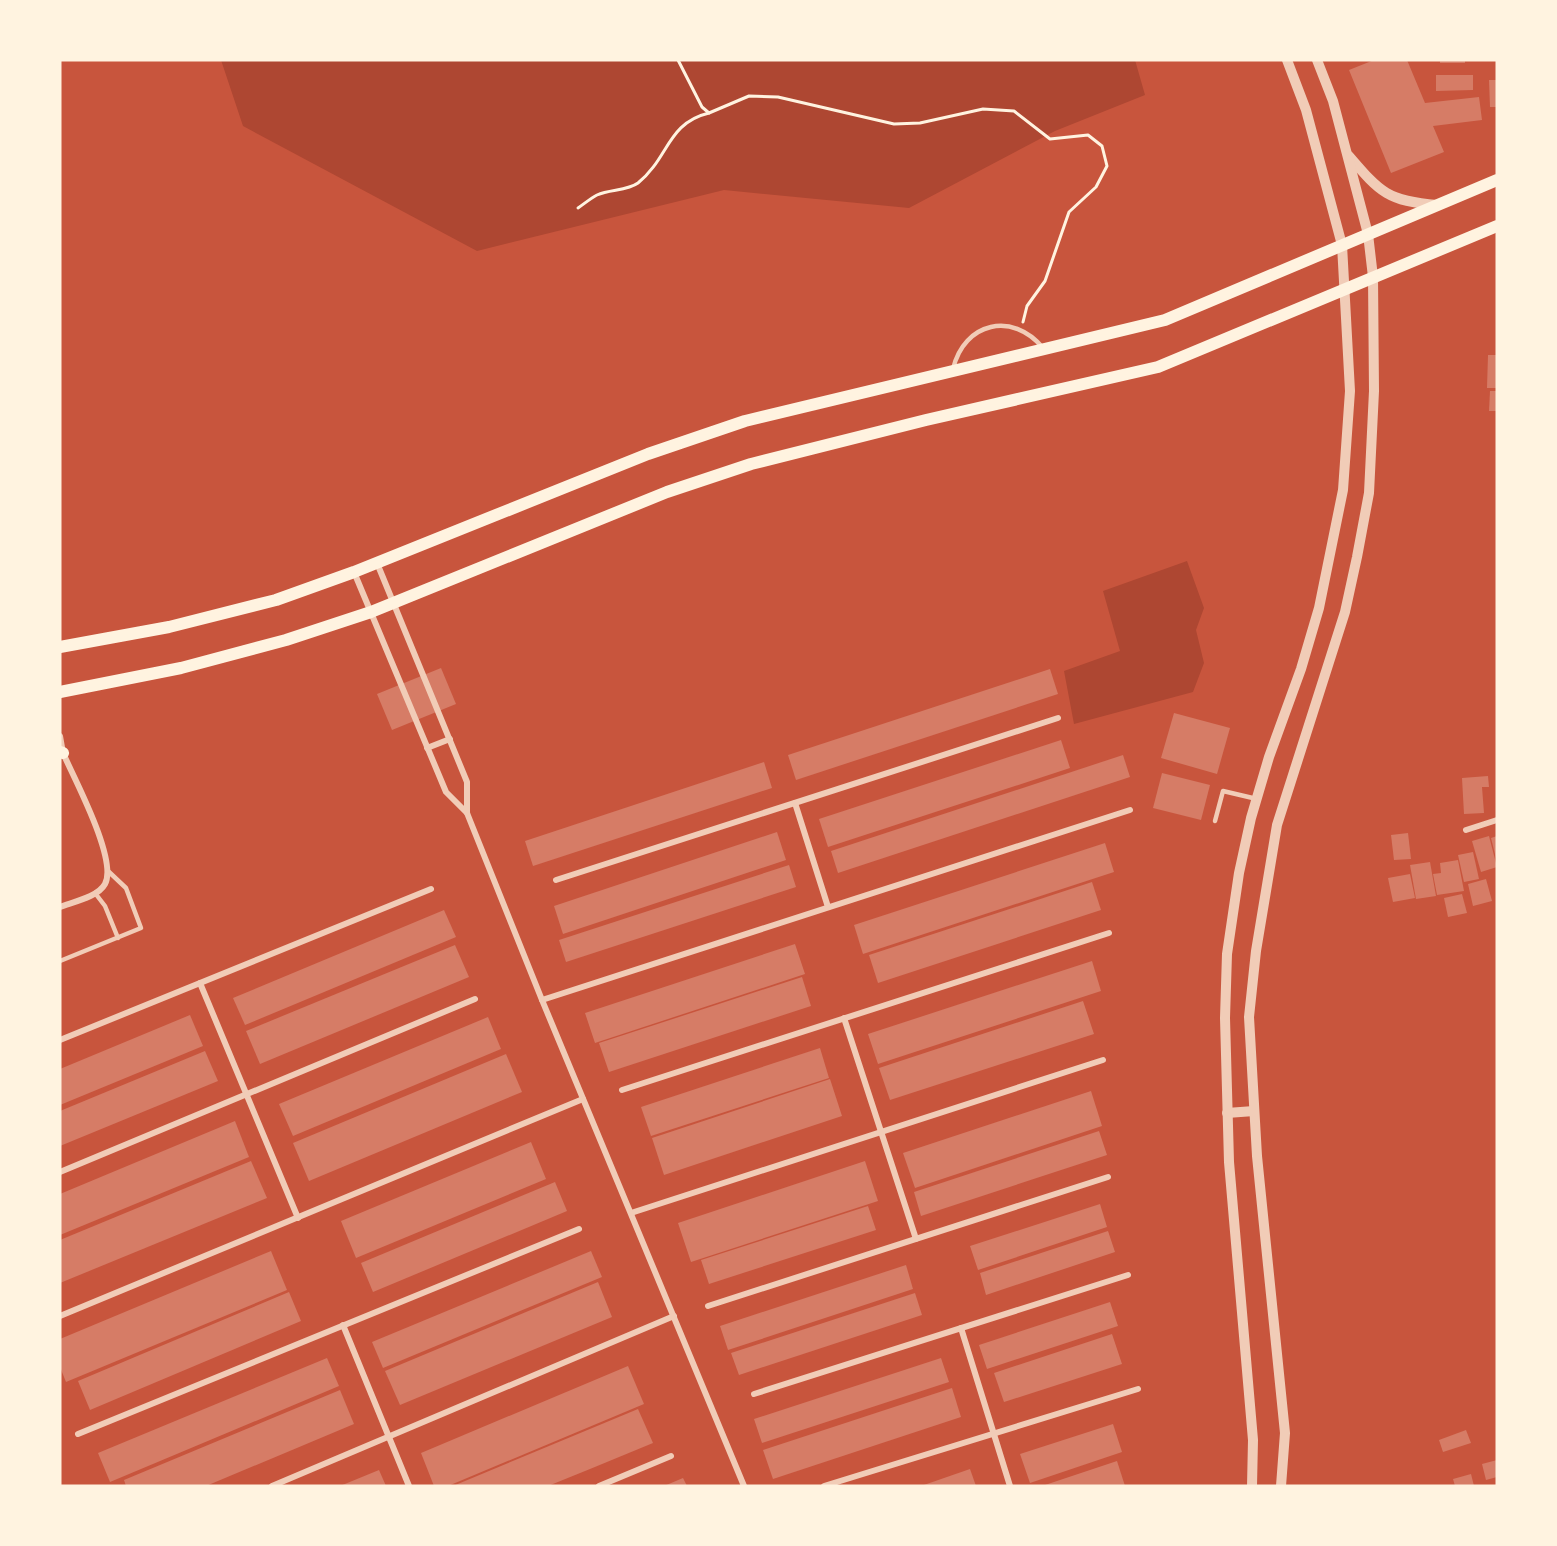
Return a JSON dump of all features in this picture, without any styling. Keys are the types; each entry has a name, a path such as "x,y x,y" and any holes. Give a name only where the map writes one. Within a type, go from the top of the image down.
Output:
{"main road":[{"path":"60,647 169,627 276,600 377,563 648,454 745,421 1165,320 1497,180"},
{"path":"60,692 181,668 286,640 371,612 667,492 751,464 926,420 1158,367 1269,323 1345,288 1497,226"}],"street":[{"path":"1252,1486 1254,1440 1227,1113 1224,1018 1227,954 1239,873 1257,799 1319,608 1343,490 1350,391 1342,245 1306,110 1287,60"},
{"path":"1281,1486 1286,1433 1254,1111 1249,1017 1256,951 1277,825 1345,612 1369,493 1374,392 1373,277 1368,234 1333,101 1317,60"},
{"path":"1346,153 1377,189 1388,196 1413,203 1437,205"},
{"path":"377,563 467,782 467,813 542,1000 744,1486"},
{"path":"354,572 446,792 467,813"},
{"path":"556,880 1058,718"},
{"path":"60,736 62,752 104,849 108,871 105,885 95,893 60,908"},
{"path":"427,748 450,739"},
{"path":"795,803 828,907"},
{"path":"542,1000 1130,810"},
{"path":"1466,830 1497,820"},
{"path":"60,1040 431,890"},
{"path":"622,1090 1109,933"},
{"path":"200,983 298,1218"},
{"path":"60,1172 475,999"},
{"path":"844,1018 916,1239"},
{"path":"631,1213 1103,1060"},
{"path":"60,1316 583,1099"},
{"path":"1227,1113 1254,1111"},
{"path":"708,1306 1108,1177"},
{"path":"78,1434 579,1229"},
{"path":"754,1394 1128,1275"},
{"path":"272,1486 674,1316"},
{"path":"343,1325 409,1486"},
{"path":"961,1328 1010,1486"},
{"path":"824,1486 1138,1389"},
{"path":"599,1486 671,1456"}],"lane":[{"path":"952,371 956,356 964,343 976,332 991,326 1006,325 1022,329 1035,338 1045,350"},
{"path":"1215,821 1223,791 1257,799"},
{"path":"60,961 141,928 126,888 108,871"},
{"path":"95,893 105,906 118,938"}],"path":[{"path":"678,60 702,107 709,113"},
{"path":"578,208 597,195 636,185 660,162 674,134 693,117 709,113 749,96 778,98 894,124 920,123 983,109 1014,111 1050,140 1088,135 1102,146 1107,166 1096,187 1069,212 1045,281 1027,306 1022,329"}],"shaded area":[{"path":"221,60 1135,60 1145,95 1055,131 909,208 724,190 477,251 243,126"},
{"path":"1187,561 1204,608 1196,630 1204,663 1193,692 1074,724 1064,671 1120,651 1103,591"}],"building":[{"path":"1374,60 1407,60 1425,103 1479,97 1482,120 1433,126 1444,152 1391,173 1349,70"},
{"path":"1440,60 1465,60 1465,63 1440,63"},
{"path":"1436,75 1473,75 1473,90 1436,91"},
{"path":"1489,80 1497,80 1497,107 1490,107"},
{"path":"1488,355 1497,355 1497,388 1487,388"},
{"path":"1490,391 1497,391 1497,411 1489,411"},
{"path":"441,668 456,704 392,730 377,694"},
{"path":"1050,669 1058,694 796,780 788,755"},
{"path":"1174,713 1230,728 1217,774 1161,758"},
{"path":"1061,740 1070,768 828,847 819,819"},
{"path":"1123,755 1130,777 838,873 831,851"},
{"path":"764,762 772,788 533,866 525,841"},
{"path":"1162,773 1210,785 1201,820 1153,808"},
{"path":"1488,776 1489,787 1482,787 1484,813 1464,814 1462,778"},
{"path":"777,832 786,860 563,934 554,906"},
{"path":"1408,833 1411,859 1394,860 1391,835"},
{"path":"1489,836 1497,867 1481,872 1472,841"},
{"path":"1497,836 1497,858 1496,858 1491,838"},
{"path":"1105,843 1114,872 863,954 854,925"},
{"path":"1473,852 1479,879 1464,882 1458,855"},
{"path":"1458,860 1464,891 1437,895 1433,874 1441,873 1440,863"},
{"path":"1430,862 1436,896 1416,899 1410,865"},
{"path":"789,865 796,887 566,962 559,940"},
{"path":"1410,874 1415,898 1393,902 1388,878"},
{"path":"1486,879 1492,901 1473,906 1468,884"},
{"path":"1092,882 1101,910 878,983 869,955"},
{"path":"1462,894 1467,913 1448,917 1444,898"},
{"path":"444,910 456,937 245,1025 233,998"},
{"path":"795,944 805,974 595,1043 585,1013"},
{"path":"455,945 469,977 260,1064 246,1031"},
{"path":"1092,961 1101,991 878,1064 868,1034"},
{"path":"802,977 811,1006 609,1072 599,1043"},
{"path":"1083,1001 1094,1034 890,1100 879,1068"},
{"path":"190,1015 203,1046 60,1105 60,1069"},
{"path":"488,1017 501,1049 293,1136 279,1104"},
{"path":"820,1048 829,1078 651,1136 641,1107"},
{"path":"205,1051 218,1081 60,1146 60,1111"},
{"path":"506,1054 522,1092 309,1181 293,1143"},
{"path":"830,1079 842,1116 664,1175 652,1138"},
{"path":"1091,1091 1102,1126 915,1188 903,1153"},
{"path":"235,1121 249,1157 60,1235 60,1194"},
{"path":"1099,1131 1107,1155 921,1216 914,1192"},
{"path":"531,1142 546,1179 356,1258 341,1221"},
{"path":"251,1161 267,1198 60,1283 60,1240"},
{"path":"865,1161 878,1201 691,1262 678,1223"},
{"path":"555,1182 567,1211 373,1292 361,1263"},
{"path":"1100,1204 1107,1227 978,1270 970,1246"},
{"path":"868,1206 876,1230 709,1284 701,1260"},
{"path":"1108,1231 1115,1252 986,1295 980,1273"},
{"path":"271,1251 287,1290 66,1382 60,1367 60,1339"},
{"path":"591,1251 602,1277 383,1368 372,1342"},
{"path":"906,1265 913,1289 728,1350 720,1326"},
{"path":"598,1282 612,1317 400,1405 385,1371"},
{"path":"289,1292 301,1321 90,1410 78,1381"},
{"path":"915,1293 922,1315 739,1375 731,1353"},
{"path":"1110,1302 1118,1326 987,1369 979,1345"},
{"path":"1112,1334 1122,1364 1004,1402 994,1373"},
{"path":"327,1358 339,1386 110,1482 98,1453"},
{"path":"941,1358 949,1382 762,1443 754,1419"},
{"path":"628,1366 644,1404 448,1486 434,1486 421,1453"},
{"path":"952,1388 961,1417 773,1479 763,1450"},
{"path":"340,1390 354,1424 206,1486 126,1486 124,1480"},
{"path":"638,1409 653,1443 548,1486 453,1486"},
{"path":"1113,1424 1122,1452 1030,1483 1020,1454"},
{"path":"1466,1430 1471,1443 1443,1452 1439,1440"},
{"path":"1497,1460 1497,1477 1486,1480 1482,1464"},
{"path":"1117,1461 1125,1486 1042,1486"},
{"path":"970,1469 976,1486 921,1486"},
{"path":"379,1470 386,1486 340,1486"},
{"path":"1471,1474 1474,1486 1455,1486 1453,1479"},
{"path":"683,1478 687,1486 664,1486"}]}
